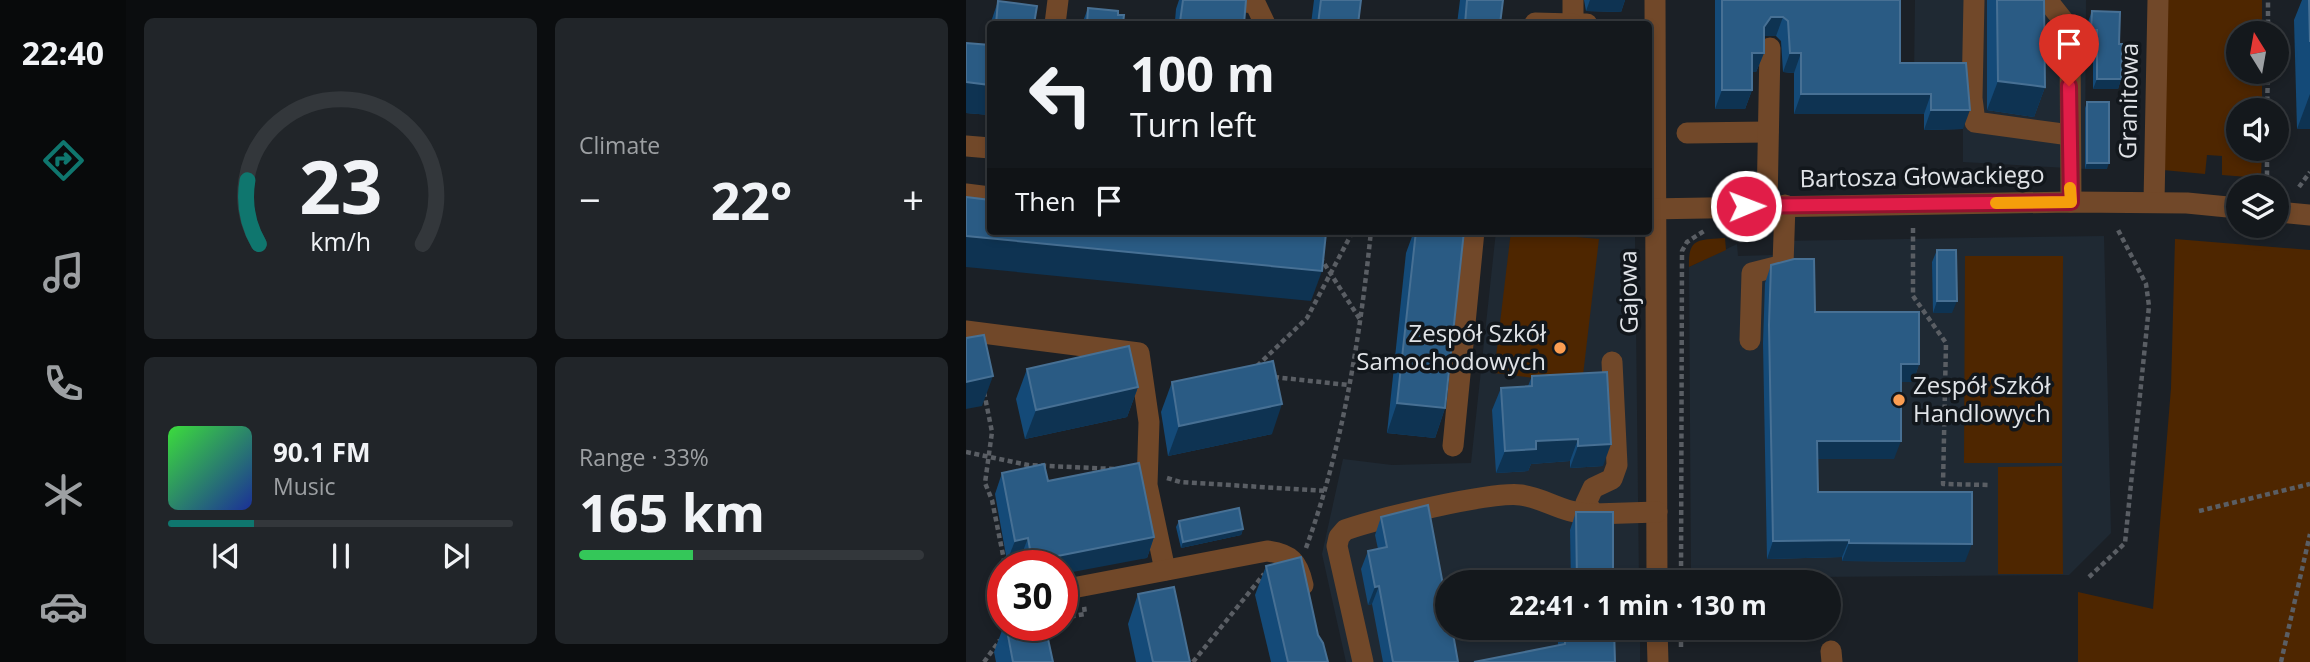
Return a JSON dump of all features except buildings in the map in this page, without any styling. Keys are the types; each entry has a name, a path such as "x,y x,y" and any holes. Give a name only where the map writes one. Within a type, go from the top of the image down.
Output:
{"street":[{"path":"1055,21 1058,0"},
{"path":"1225,0 1255,3 1264,21"},
{"path":"1573,0 1573,21"},
{"name":"Gajowa","path":"1652,21 1655,0"},
{"path":"1974,0 1971,71 1975,122 2070,135"},
{"path":"2047,0 2066,24 2070,45 2071,202"},
{"name":"Granitowa","path":"2154,202 2158,0"},
{"path":"1750,340 1750,278 1757,270 1783,265 1769,132 1770,48"},
{"path":"1687,133 1769,132"},
{"path":"966,146 987,148"},
{"path":"966,194 987,197"},
{"name":"Bartosza Głowackiego","path":"1652,209 2071,202 2154,202 2226,207"},
{"path":"2289,213 2310,215"},
{"path":"1453,446 1474,235"},
{"name":"Gajowa","path":"1652,235 1657,570"},
{"path":"966,331 1139,353 1149,422 1147,485 1165,570"},
{"path":"1594,514 1588,511 1588,493 1612,479 1617,465 1612,362"},
{"path":"1363,662 1337,546 1339,537 1345,530 1481,499 1518,494 1573,514 1657,512"},
{"path":"1078,587 1267,551 1291,557 1299,567 1308,608"},
{"path":"1657,640 1658,662"}],"path":[{"path":"2268,0 2268,21"},
{"path":"2299,187 2310,172"},
{"path":"1913,228 1913,296 1947,343 1943,484 1990,485"},
{"path":"2089,577 2125,543 2149,306 2146,284 2117,228"},
{"path":"1681,570 1682,251 1688,242 1705,230"},
{"path":"1249,374 1307,318 1351,235"},
{"path":"1299,567 1328,487 1361,321 1371,235"},
{"path":"1318,253 1330,276 1361,321"},
{"path":"1261,375 1349,385"},
{"path":"981,379 992,432 985,483 992,500 1002,550"},
{"path":"2199,511 2310,484"},
{"path":"2281,662 2310,534"},
{"path":"1193,662 1270,568 1256,569"},
{"path":"984,662 999,641"}],"shaded area":[{"path":"1915,0 2086,0 2085,169 1963,162 1963,74 1914,75"},
{"path":"2168,0 2262,0 2262,21 2226,21 2226,84 2262,84 2262,98 2226,98 2226,161 2262,161 2261,175 2222,175 2222,156 2207,155 2205,174 2163,170"},
{"name":"Zespół Szkół Samochodowych","path":"1496,235 1633,235 1639,570 1435,570 1435,640 1640,640 1640,662 1346,662 1322,554 1343,459 1392,465 1471,463"},
{"path":"1511,235 1599,239 1582,384 1494,373"},
{"name":"Zespół Szkół Handlowych","path":"2104,236 2111,533 2069,575 1841,577 1841,570 1691,570 1689,267 1737,244 1738,256 1774,255 1774,241"},
{"path":"1725,238 1726,250 1689,267 1693,245 1702,240"},
{"path":"2175,239 2310,250 2310,662 2078,662 2078,592 2153,609 2171,388"},
{"path":"1965,256 2063,256 2062,463 1964,463"},
{"path":"2062,466 2063,574 1998,574 1998,467"}],"slow traffic":[{"path":"1996,203 2071,202 2070,188"}],"place":[{"name":"Zespół Szkół Samochodowych","path":"1560,348"},
{"name":"Zespół Szkół Handlowych","path":"1899,400"}],"route":[{"path":"1746,206 2071,202 2069,86"}]}
